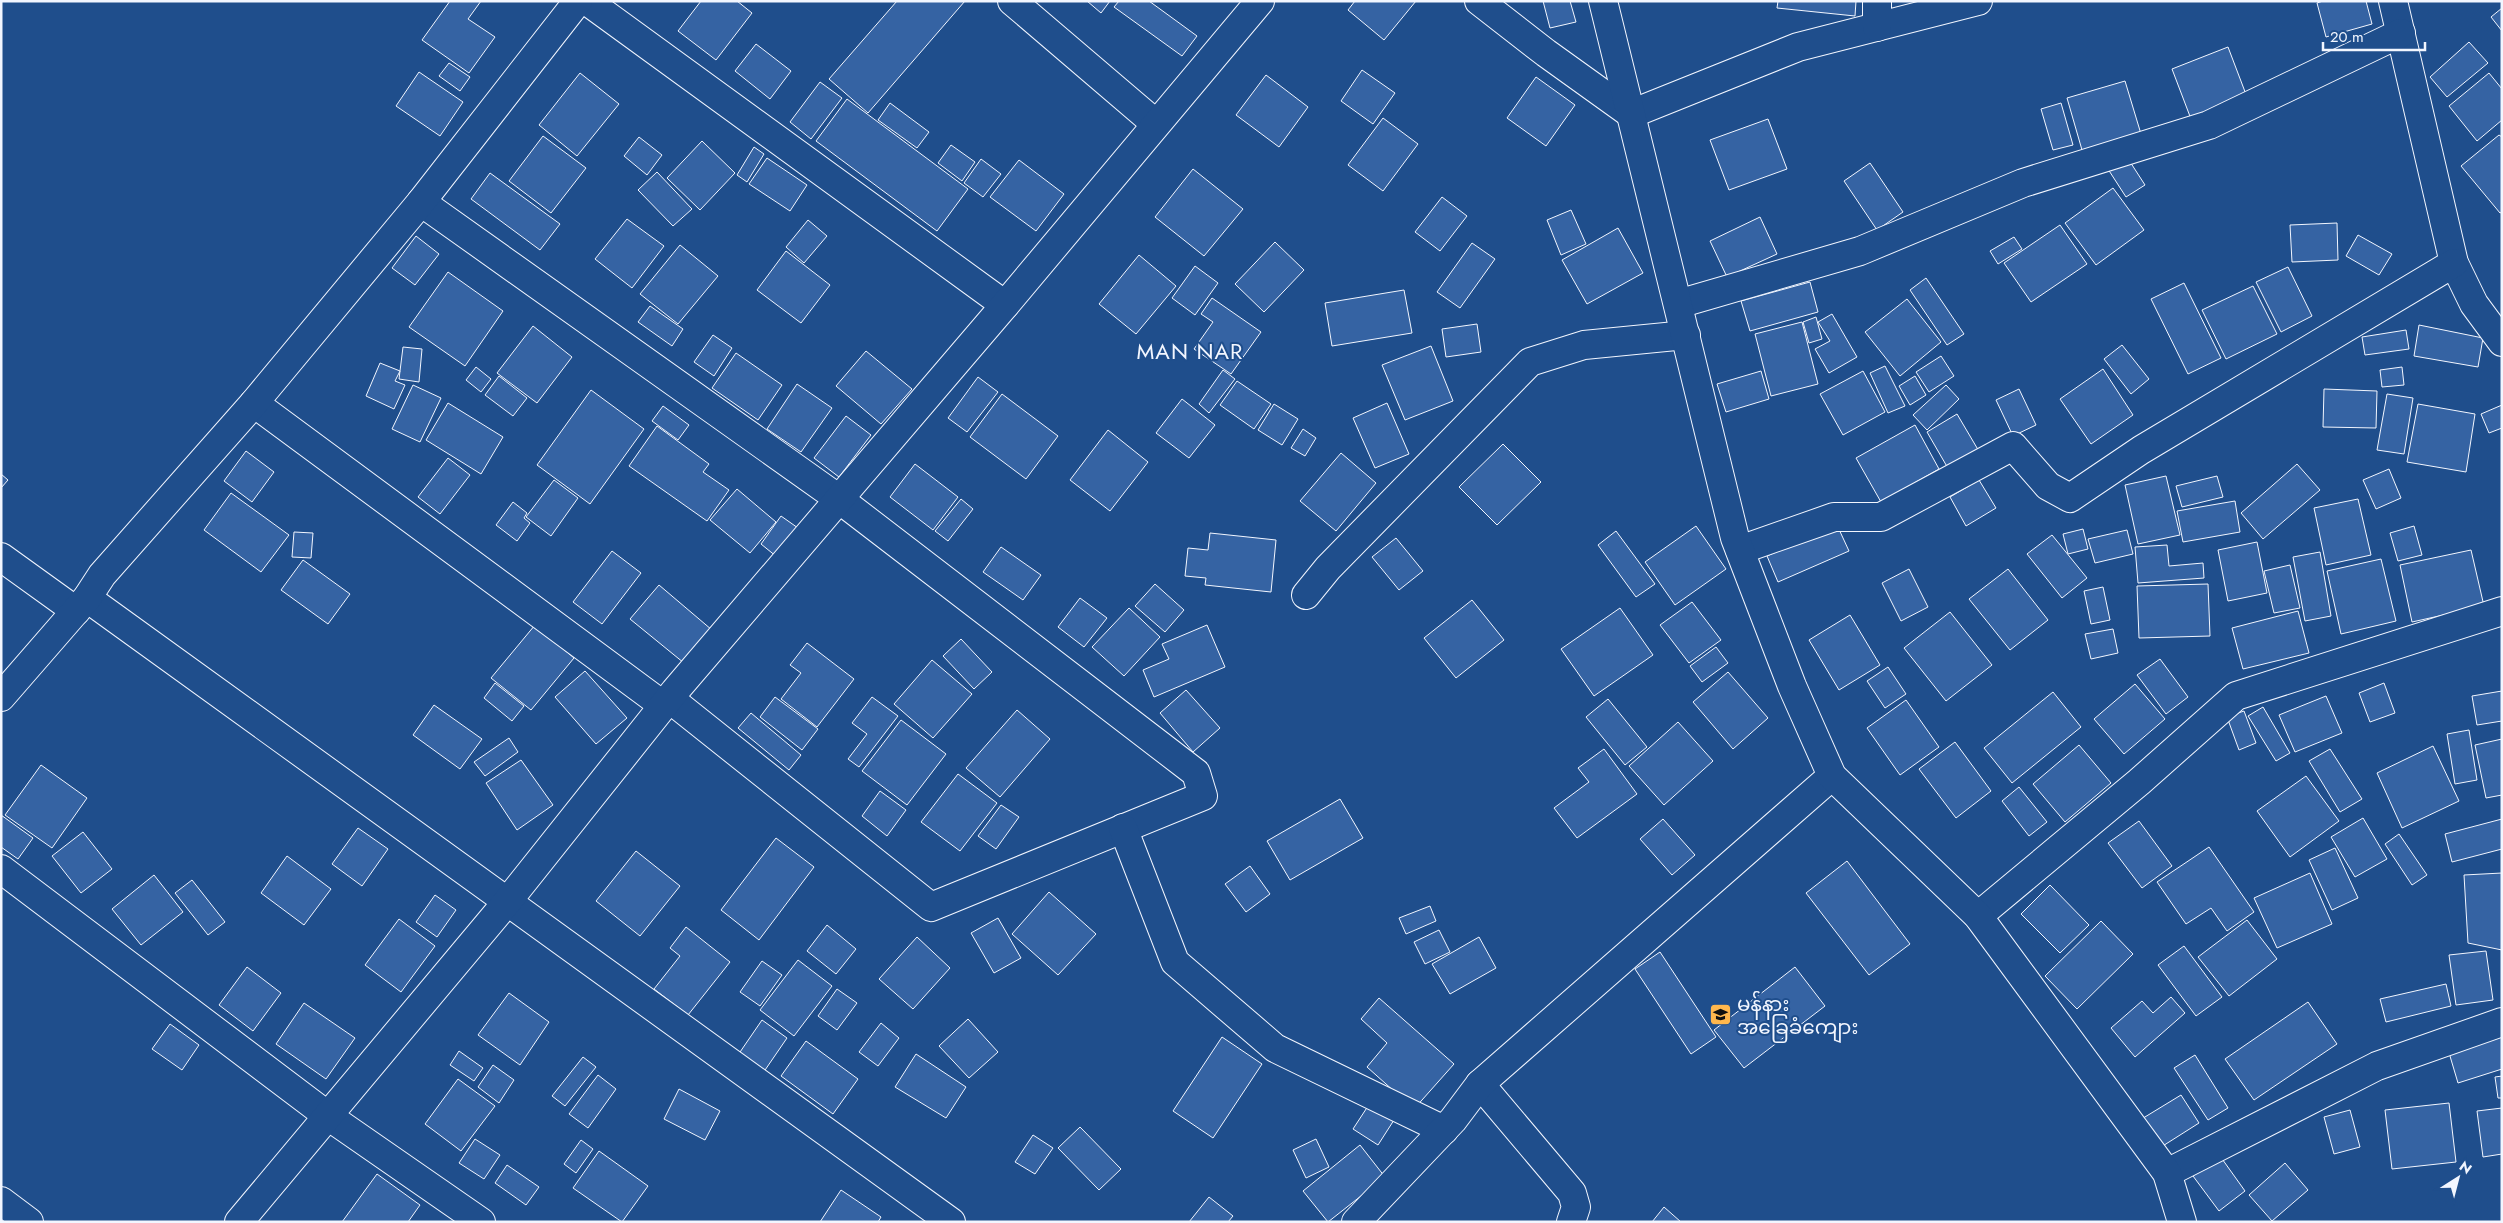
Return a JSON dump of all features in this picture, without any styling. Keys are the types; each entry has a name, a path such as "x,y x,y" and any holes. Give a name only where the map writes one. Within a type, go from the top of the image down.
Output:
{"street":[{"path":"1,696 81,604 102,575 254,403 421,202 578,1"},
{"path":"586,1 1005,305"},
{"path":"1012,1 1156,124"},
{"path":"239,1222 507,902 667,702 1005,305 1260,1"},
{"path":"1479,1 1546,53 1631,114"},
{"path":"1603,1 1740,550 1792,686 1832,776 1978,916 2167,1173 2182,1222"},
{"path":"1631,114 1877,14 1978,1"},
{"path":"2393,1 2402,33 2454,264 2474,304 2502,342"},
{"path":"1678,304 1860,251 2023,183 2209,125 2402,33"},
{"path":"254,403 667,702 931,907 1202,796 1196,773 838,499 421,202"},
{"path":"1740,550 1834,516 1881,517 2013,446 2048,486 2070,498 2149,445 2454,264"},
{"path":"1306,595 1328,568 1530,362 1584,345 1686,335"},
{"path":"1,557 81,604 507,902 920,1213 951,1222"},
{"path":"1978,916 2139,782 2236,696 2502,611"},
{"path":"1356,1222 1444,1130 1480,1084 1832,776"},
{"path":"1123,828 1175,962 1275,1048 1444,1130"},
{"path":"1,869 328,1116 481,1222"},
{"path":"2167,1173 2377,1066 2502,1022"},
{"path":"1480,1084 1572,1193 1576,1207 1571,1222"},
{"path":"1,1201 29,1222"}],"building":[{"path":"450,1 481,1 468,19 495,37 469,73 422,40"},
{"path":"701,1 737,1 752,13 716,60 678,31"},
{"path":"897,1 965,1 868,113 829,79"},
{"path":"1087,1 1110,1 1101,13"},
{"path":"1119,1 1149,1 1197,36 1182,56 1114,7"},
{"path":"1355,1 1416,1 1384,40 1348,10"},
{"path":"1543,1 1570,1 1576,22 1550,28"},
{"path":"1778,1 1856,1 1855,16 1777,8"},
{"path":"2323,1 2366,1 2372,24 2326,37 2317,3"},
{"path":"2502,8 2502,31 2491,17"},
{"path":"2469,42 2488,63 2447,97 2430,77"},
{"path":"756,44 791,71 770,99 735,71"},
{"path":"2228,47 2247,97 2191,119 2172,69"},
{"path":"449,63 470,77 460,91 439,76"},
{"path":"1362,70 1395,93 1373,124 1341,101"},
{"path":"419,72 463,102 440,136 396,106"},
{"path":"580,73 619,104 577,156 539,125"},
{"path":"2489,73 2502,89 2502,120 2477,141 2449,106"},
{"path":"1266,75 1308,107 1279,147 1236,115"},
{"path":"1536,77 1575,105 1546,146 1507,118"},
{"path":"2125,81 2141,134 2082,150 2067,98"},
{"path":"820,82 842,98 811,139 790,122"},
{"path":"847,99 968,189 937,231 816,141"},
{"path":"890,103 929,132 917,148 878,120"},
{"path":"2061,103 2073,145 2053,150 2041,109"},
{"path":"1383,118 1418,144 1383,191 1348,165"},
{"path":"1768,119 1787,169 1729,190 1710,140"},
{"path":"2499,135 2502,137 2502,212 2500,213 2461,166"},
{"path":"543,136 586,168 551,213 509,181"},
{"path":"639,137 662,155 647,175 624,156"},
{"path":"702,141 735,173 700,210 667,178"},
{"path":"951,145 975,162 962,181 938,163"},
{"path":"754,147 764,154 747,182 737,175"},
{"path":"2125,154 2145,185 2126,197 2106,166"},
{"path":"767,158 807,185 790,211 749,184"},
{"path":"981,159 1001,174 983,197 964,183"},
{"path":"1019,160 1064,194 1036,231 990,197"},
{"path":"1870,163 1903,212 1877,230 1844,181"},
{"path":"1193,169 1243,209 1204,256 1155,217"},
{"path":"657,172 692,209 673,226 638,190"},
{"path":"490,173 560,224 540,250 471,199"},
{"path":"2113,188 2144,230 2096,265 2065,223"},
{"path":"1442,197 1467,216 1440,251 1415,232"},
{"path":"1571,210 1586,244 1561,255 1547,220"},
{"path":"1760,217 1777,254 1727,277 1710,241"},
{"path":"627,219 664,246 632,288 595,259"},
{"path":"808,220 827,236 804,263 786,247"},
{"path":"2337,223 2338,260 2292,262 2290,225"},
{"path":"2060,225 2087,264 2031,302 2004,263"},
{"path":"1618,228 1643,273 1587,304 1562,260"},
{"path":"2358,235 2392,254 2379,275 2346,256"},
{"path":"416,236 439,254 415,285 392,268"},
{"path":"2014,237 2022,249 1998,264 1990,251"},
{"path":"1275,242 1304,270 1264,312 1235,284"},
{"path":"1472,243 1495,259 1460,308 1437,292"},
{"path":"680,245 718,276 678,324 640,294"},
{"path":"786,251 830,285 801,323 757,290"},
{"path":"1139,255 1176,286 1136,334 1099,304"},
{"path":"1195,266 1218,283 1195,315 1172,298"},
{"path":"2288,267 2312,316 2281,332 2256,282"},
{"path":"448,272 503,311 465,366 409,327"},
{"path":"1926,278 1964,334 1947,345 1910,290"},
{"path":"1810,282 1818,312 1750,331 1741,301"},
{"path":"2184,283 2221,358 2188,374 2151,299"},
{"path":"2253,286 2277,334 2226,359 2202,310"},
{"path":"1404,290 1412,333 1332,346 1325,303"},
{"path":"1212,298 1261,332 1231,374 1194,349 1213,322 1201,314"},
{"path":"1907,299 1941,342 1900,376 1865,332"},
{"path":"650,306 683,329 672,346 638,322"},
{"path":"1832,314 1857,357 1829,373 1815,349 1830,341 1818,322"},
{"path":"1816,317 1822,339 1809,343 1803,322"},
{"path":"1802,322 1818,384 1771,396 1755,334"},
{"path":"1477,324 1481,352 1446,357 1442,329"},
{"path":"2419,325 2483,338 2478,367 2414,356"},
{"path":"533,326 572,357 537,403 497,373"},
{"path":"2406,330 2409,349 2365,355 2362,337"},
{"path":"713,335 732,348 714,376 694,362"},
{"path":"2122,345 2149,379 2131,394 2104,359"},
{"path":"1431,346 1453,401 1405,420 1382,365"},
{"path":"403,347 422,349 419,382 399,379"},
{"path":"866,351 912,389 881,424 836,386"},
{"path":"736,353 782,385 758,420 712,388"},
{"path":"1941,356 1954,376 1929,392 1916,372"},
{"path":"380,363 400,371 395,381 405,385 394,409 366,396"},
{"path":"1885,366 1905,406 1888,413 1870,373"},
{"path":"476,367 491,379 481,392 466,380"},
{"path":"2402,367 2404,385 2382,387 2380,370"},
{"path":"2103,369 2133,415 2091,444 2060,399"},
{"path":"1223,370 1235,379 1209,413 1199,404"},
{"path":"1761,371 1769,399 1726,412 1717,384"},
{"path":"1863,371 1885,412 1843,435 1820,394"},
{"path":"499,376 527,398 513,416 485,395"},
{"path":"1915,376 1926,395 1910,405 1899,386"},
{"path":"978,377 998,392 967,432 948,418"},
{"path":"1237,381 1271,404 1254,429 1220,405"},
{"path":"797,384 832,408 801,452 767,429"},
{"path":"413,385 441,398 420,442 392,429"},
{"path":"1946,385 1959,399 1927,430 1913,415"},
{"path":"2019,389 2036,425 2013,436 1996,400"},
{"path":"2324,389 2377,391 2376,428 2323,427"},
{"path":"591,390 644,429 590,504 537,465"},
{"path":"1002,394 1058,436 1026,479 970,437"},
{"path":"2387,394 2413,398 2404,454 2377,450"},
{"path":"1182,399 1215,425 1189,458 1156,433"},
{"path":"448,403 503,437 481,474 426,440"},
{"path":"1387,403 1409,454 1375,468 1353,418"},
{"path":"1274,404 1298,419 1282,445 1258,430"},
{"path":"2418,404 2475,414 2466,472 2407,462"},
{"path":"2502,405 2502,428 2489,433 2481,414"},
{"path":"663,406 689,425 678,440 652,421"},
{"path":"1957,414 1980,453 1949,470 1927,432"},
{"path":"846,416 871,435 839,477 814,458"},
{"path":"1915,425 1939,469 1881,502 1856,458"},
{"path":"657,426 709,464 703,472 729,490 707,521 629,466"},
{"path":"1303,429 1316,438 1305,456 1291,448"},
{"path":"1108,430 1148,462 1110,511 1070,480"},
{"path":"1503,444 1541,482 1497,525 1459,487"},
{"path":"246,451 274,472 252,502 224,481"},
{"path":"1341,453 1376,483 1336,531 1300,501"},
{"path":"448,458 470,475 440,514 418,497"},
{"path":"915,464 958,497 933,530 890,497"},
{"path":"2297,464 2320,490 2263,539 2241,513"},
{"path":"2389,469 2401,498 2376,509 2363,480"},
{"path":"1,474 8,480 1,488"},
{"path":"2166,476 2180,535 2138,544 2125,485"},
{"path":"2217,476 2223,497 2182,507 2176,486"},
{"path":"554,480 578,498 551,536 526,517"},
{"path":"1979,480 1996,508 1966,526 1950,497"},
{"path":"737,489 776,522 750,553 710,520"},
{"path":"231,493 289,535 261,572 204,530"},
{"path":"961,499 973,509 948,541 935,531"},
{"path":"2358,499 2371,555 2326,565 2314,508"},
{"path":"2235,501 2240,532 2183,542 2177,511"},
{"path":"513,502 527,513 524,518 530,523 517,541 496,525"},
{"path":"781,516 798,528 777,557 761,544"},
{"path":"1837,525 1849,551 1778,582 1767,556"},
{"path":"1696,526 1726,569 1675,605 1645,562"},
{"path":"2414,526 2422,555 2398,561 2390,533"},
{"path":"2083,529 2088,549 2068,554 2063,534"},
{"path":"2127,530 2133,554 2095,563 2088,539"},
{"path":"1616,531 1655,584 1636,597 1598,545"},
{"path":"294,532 313,533 311,558 292,557"},
{"path":"1210,533 1276,540 1271,592 1205,585 1206,578 1185,576 1188,548 1208,550"},
{"path":"2052,535 2087,578 2062,598 2027,554"},
{"path":"1396,538 1423,571 1399,590 1372,557"},
{"path":"2257,542 2267,593 2228,601 2218,550"},
{"path":"2167,545 2169,566 2203,563 2204,578 2138,583 2135,547"},
{"path":"1001,547 1041,575 1023,600 983,572"},
{"path":"2471,550 2484,606 2412,622 2400,565"},
{"path":"612,551 641,573 602,624 573,602"},
{"path":"2320,552 2331,616 2305,621 2293,557"},
{"path":"2381,559 2396,621 2341,634 2327,571"},
{"path":"303,560 350,594 328,624 281,590"},
{"path":"2290,565 2300,608 2274,613 2264,571"},
{"path":"1909,569 1928,607 1901,621 1882,583"},
{"path":"2008,569 2048,620 2010,650 1969,599"},
{"path":"1155,584 1184,610 1165,632 1135,606"},
{"path":"2208,584 2210,636 2139,638 2137,586"},
{"path":"659,585 712,630 684,663 630,619"},
{"path":"2103,587 2110,620 2091,624 2084,591"},
{"path":"1080,598 1107,618 1084,647 1058,627"},
{"path":"1472,600 1504,640 1456,678 1424,638"},
{"path":"1692,602 1721,640 1689,663 1660,625"},
{"path":"1129,608 1160,637 1124,676 1092,647"},
{"path":"1620,608 1653,655 1594,696 1561,649"},
{"path":"2298,611 2309,653 2243,669 2232,628"},
{"path":"1950,612 1992,665 1946,701 1904,648"},
{"path":"1850,615 1880,665 1839,690 1809,640"},
{"path":"535,625 574,658 531,710 491,678"},
{"path":"1207,625 1225,667 1154,697 1143,670 1169,659 1162,644"},
{"path":"2113,629 2118,653 2091,659 2085,634"},
{"path":"961,639 992,672 974,689 943,656"},
{"path":"807,643 854,679 817,727 781,699 801,673 790,665"},
{"path":"1716,647 1728,663 1702,682 1690,666"},
{"path":"2160,659 2188,697 2166,714 2137,675"},
{"path":"932,660 972,694 933,738 894,704"},
{"path":"1888,667 1906,694 1885,708 1867,681"},
{"path":"585,671 627,718 596,744 555,697"},
{"path":"1728,672 1768,718 1733,749 1693,702"},
{"path":"495,683 524,706 512,721 484,698"},
{"path":"2384,683 2395,713 2370,722 2359,693"},
{"path":"2135,684 2165,719 2124,754 2094,719"},
{"path":"1186,690 1220,728 1193,752 1160,713"},
{"path":"2502,691 2502,721 2477,725 2472,696"},
{"path":"2053,692 2081,727 2012,783 1984,748"},
{"path":"2326,696 2342,733 2295,752 2279,715"},
{"path":"775,697 818,729 802,750 760,717"},
{"path":"872,697 898,716 859,767 848,759 867,734 852,723"},
{"path":"1608,699 1647,747 1625,765 1586,717"},
{"path":"1906,700 1939,747 1900,775 1867,728"},
{"path":"434,705 482,739 460,769 413,735"},
{"path":"2263,707 2290,753 2276,761 2248,716"},
{"path":"1017,710 1050,739 1000,797 966,768"},
{"path":"2244,711 2256,743 2239,750 2227,717"},
{"path":"751,713 801,755 789,770 738,728"},
{"path":"901,720 946,754 907,805 862,771"},
{"path":"1678,722 1713,761 1664,805 1629,766"},
{"path":"2469,730 2477,780 2455,784 2447,734"},
{"path":"509,738 518,752 485,776 474,762"},
{"path":"2502,739 2502,795 2486,798 2475,745"},
{"path":"1955,742 1991,791 1956,818 1919,769"},
{"path":"2079,745 2111,783 2065,822 2033,784"},
{"path":"2433,746 2459,801 2402,828 2377,773"},
{"path":"1604,749 1637,794 1577,838 1554,808 1589,782 1578,768"},
{"path":"2330,749 2362,799 2340,812 2309,761"},
{"path":"521,760 553,805 517,830 486,783"},
{"path":"41,765 87,798 52,848 5,815"},
{"path":"958,774 997,803 960,851 921,822"},
{"path":"2306,776 2339,821 2290,857 2257,811"},
{"path":"2019,787 2047,822 2029,836 2002,801"},
{"path":"880,791 906,810 887,836 862,816"},
{"path":"1340,799 1363,838 1290,880 1267,841"},
{"path":"1001,805 1019,817 996,849 978,836"},
{"path":"1,815 33,838 18,859 1,847"},
{"path":"2363,818 2387,859 2355,877 2331,837"},
{"path":"1663,819 1695,855 1672,875 1640,839"},
{"path":"2502,819 2502,849 2452,862 2445,834"},
{"path":"2139,821 2172,866 2142,888 2108,843"},
{"path":"358,828 388,849 362,886 332,864"},
{"path":"83,832 112,869 81,893 52,856"},
{"path":"2399,834 2427,875 2412,885 2385,844"},
{"path":"776,838 814,867 759,940 721,910"},
{"path":"2209,847 2254,912 2227,931 2211,908 2186,924 2157,882"},
{"path":"2335,848 2358,898 2332,910 2309,860"},
{"path":"636,851 680,886 640,936 596,901"},
{"path":"287,856 331,889 304,925 261,893"},
{"path":"1847,861 1910,944 1869,975 1806,893"},
{"path":"1250,866 1270,894 1246,912 1225,884"},
{"path":"2310,873 2332,924 2277,948 2254,898"},
{"path":"2502,873 2502,950 2468,943 2464,875"},
{"path":"154,875 183,912 141,945 112,909"},
{"path":"192,880 225,922 208,935 175,893"},
{"path":"2050,885 2089,925 2060,953 2021,914"},
{"path":"1049,892 1096,934 1058,975 1012,934"},
{"path":"435,895 456,910 437,937 416,922"},
{"path":"1430,906 1436,921 1406,934 1399,918"},
{"path":"998,918 1021,958 994,973 971,933"},
{"path":"399,919 435,946 401,992 365,965"},
{"path":"2247,920 2277,959 2229,996 2198,957"},
{"path":"2101,921 2133,954 2077,1009 2045,976"},
{"path":"827,925 856,949 836,974 807,951"},
{"path":"686,927 730,962 688,1015 654,989 680,956 670,948"},
{"path":"1439,930 1450,952 1425,964 1414,942"},
{"path":"917,937 950,968 913,1009 879,979"},
{"path":"1479,937 1496,968 1450,994 1432,964"},
{"path":"2184,946 2222,997 2196,1016 2158,965"},
{"path":"2486,951 2493,1000 2456,1005 2449,955"},
{"path":"1660,952 1716,1037 1691,1054 1635,969"},
{"path":"798,960 832,986 794,1036 760,1010"},
{"path":"762,961 782,975 760,1006 740,992"},
{"path":"247,967 281,993 253,1031 219,1005"},
{"path":"1795,967 1825,1006 1744,1068 1714,1030"},
{"path":"2446,984 2451,1006 2386,1022 2380,999"},
{"path":"837,989 857,1003 837,1030 818,1016"},
{"path":"509,993 549,1022 520,1065 478,1035"},
{"path":"2171,997 2185,1013 2135,1057 2111,1028 2142,1001 2153,1013"},
{"path":"1379,998 1454,1064 1414,1109 1367,1067 1387,1043 1361,1019"},
{"path":"2308,1002 2337,1044 2254,1100 2225,1059"},
{"path":"304,1003 355,1038 326,1079 276,1044"},
{"path":"968,1019 998,1052 969,1078 939,1046"},
{"path":"762,1020 787,1038 763,1073 738,1055"},
{"path":"881,1023 899,1038 878,1066 859,1052"},
{"path":"170,1024 199,1045 182,1070 152,1049"},
{"path":"2502,1029 2502,1069 2458,1083 2447,1046"},
{"path":"1222,1037 1262,1064 1213,1138 1173,1111"},
{"path":"806,1041 858,1079 833,1114 781,1076"},
{"path":"459,1051 483,1068 474,1081 450,1065"},
{"path":"916,1054 966,1087 946,1118 895,1087"},
{"path":"2195,1055 2228,1108 2208,1120 2174,1068"},
{"path":"583,1057 596,1067 565,1106 552,1096"},
{"path":"493,1065 514,1080 499,1103 478,1087"},
{"path":"598,1075 616,1089 588,1128 569,1114"},
{"path":"2502,1076 2502,1098 2498,1098 2495,1077"},
{"path":"458,1079 495,1106 461,1151 425,1124"},
{"path":"679,1089 720,1111 705,1140 664,1119"},
{"path":"2181,1095 2199,1123 2158,1149 2140,1120"},
{"path":"1370,1103 1394,1120 1378,1145 1353,1129"},
{"path":"2449,1103 2456,1162 2392,1169 2385,1110"},
{"path":"2502,1108 2502,1154 2483,1157 2477,1111"},
{"path":"2350,1110 2360,1147 2334,1154 2324,1117"},
{"path":"1080,1127 1121,1169 1099,1190 1058,1148"},
{"path":"1033,1135 1053,1148 1035,1174 1015,1162"},
{"path":"475,1139 500,1155 484,1179 459,1163"},
{"path":"1316,1139 1329,1167 1306,1178 1293,1150"},
{"path":"581,1140 593,1149 576,1173 564,1164"},
{"path":"1360,1145 1385,1177 1328,1222 1303,1191"},
{"path":"599,1151 648,1186 622,1222 573,1188"},
{"path":"2220,1156 2245,1191 2219,1211 2193,1176"},
{"path":"2285,1163 2308,1190 2272,1221 2249,1195"},
{"path":"507,1165 539,1187 526,1205 495,1183"},
{"path":"377,1174 420,1205 408,1222 342,1222"},
{"path":"841,1190 881,1217 878,1222 820,1222"},
{"path":"1209,1197 1233,1216 1228,1222 1189,1222"},
{"path":"1664,1207 1681,1222 1652,1222"}],"place":[{"name":"မန်နား အခြေခံကျေား","path":"1721,1015"}],"district":[{"name":"MAN NAR","path":"1190,351"}]}
